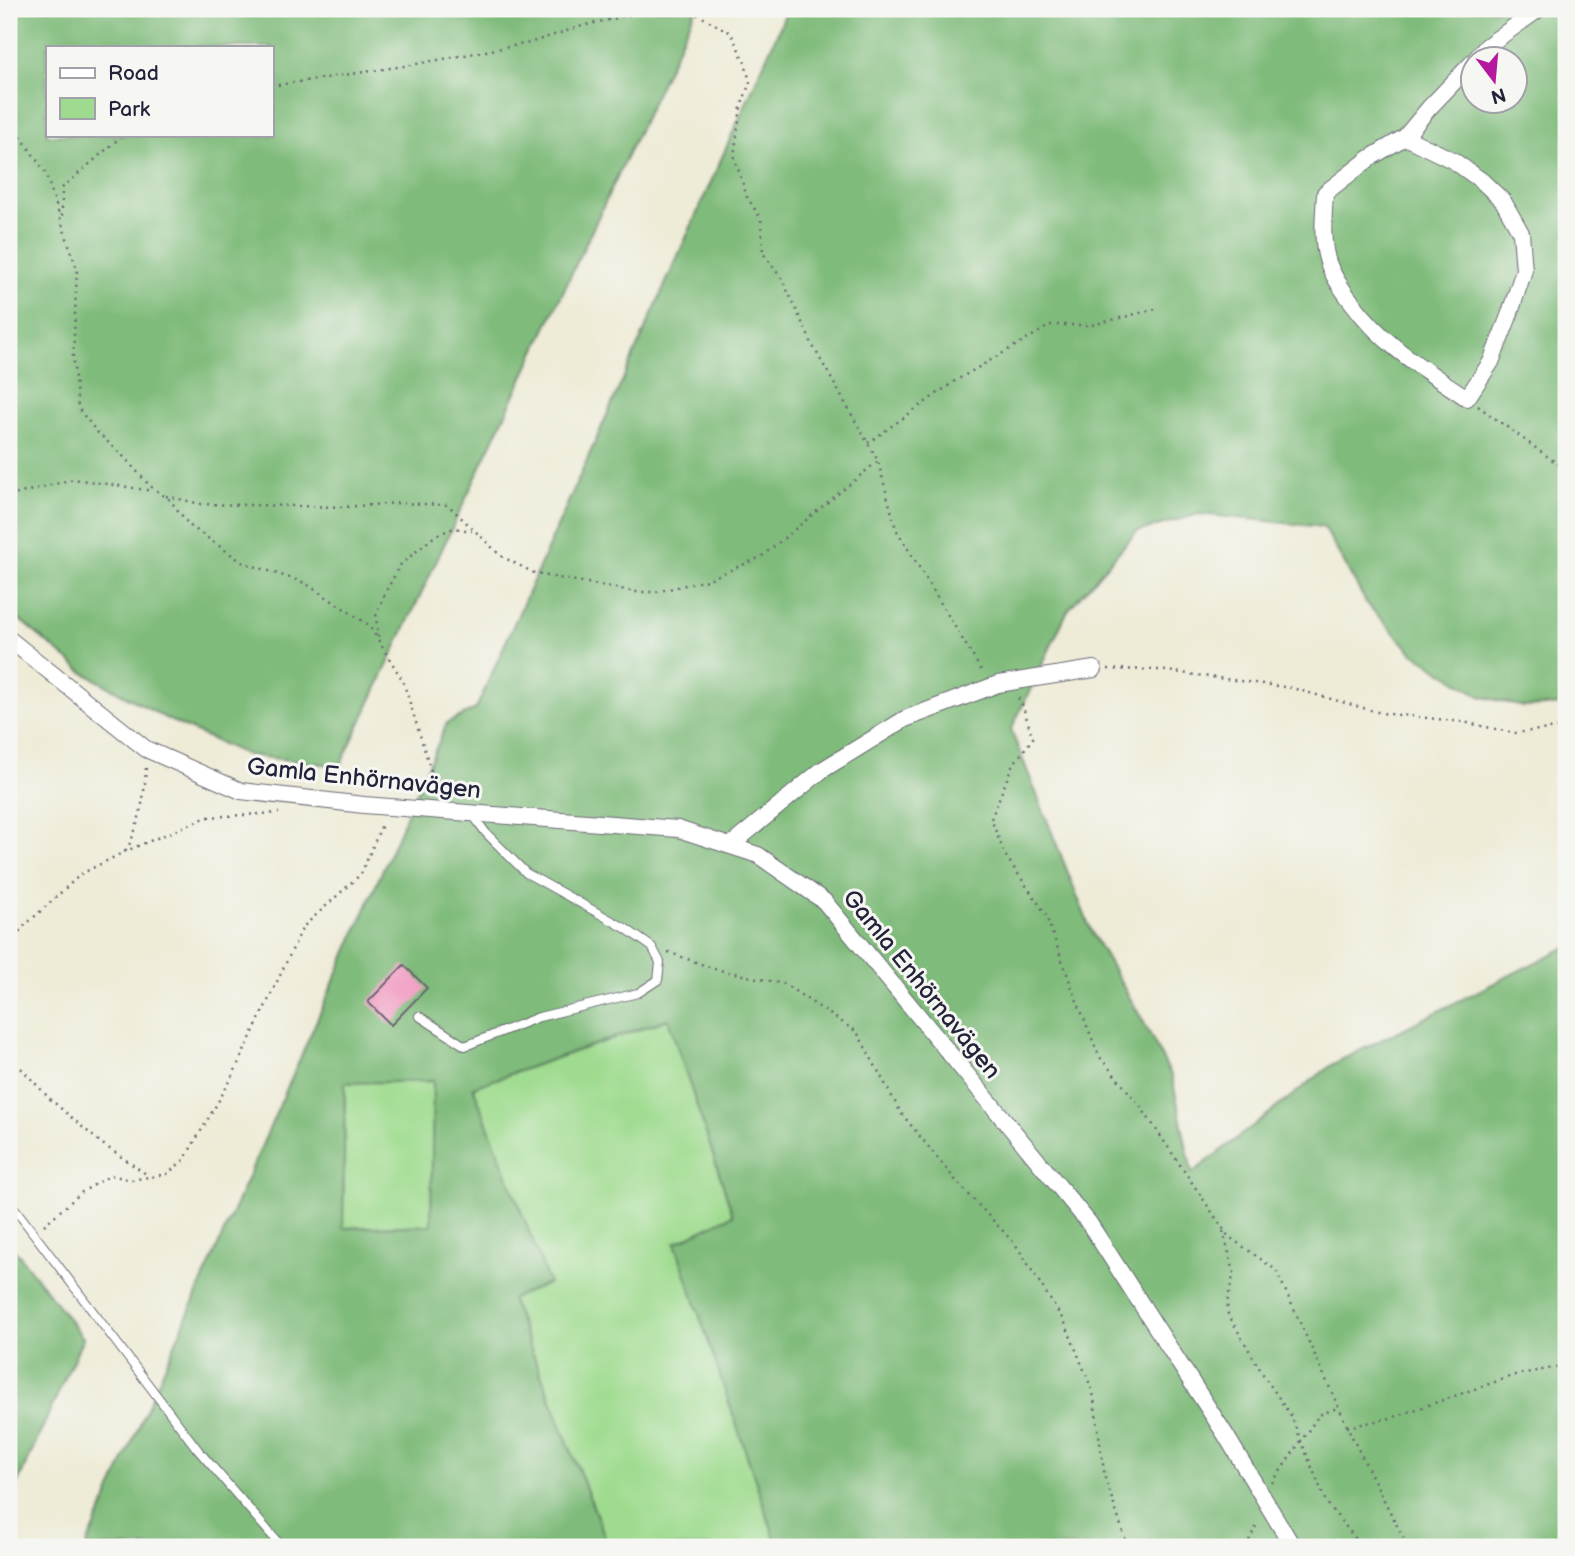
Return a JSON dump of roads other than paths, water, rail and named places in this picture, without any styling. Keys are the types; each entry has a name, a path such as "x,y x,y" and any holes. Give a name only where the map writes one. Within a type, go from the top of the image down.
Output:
{"street":[{"path":"1488,46 1539,9"},
{"path":"1405,137 1454,161 1482,181 1503,201 1521,233 1524,270 1491,362 1467,398 1388,343 1361,315 1337,282 1326,258 1323,225 1325,193 1370,158 1405,137 1460,75"},
{"name":"Gamla Enhörnavägen","path":"9,639 146,749 241,791 390,807 678,829 758,855 824,901 1088,1223 1225,1434 1293,1547"},
{"path":"730,846 822,770 905,719 998,684 1094,669"}],"lane":[{"path":"419,1016 465,1046 539,1017 638,993 658,980 660,962 652,947 625,928 526,873 486,833 472,813"},
{"path":"9,1201 198,1450 282,1547"}]}
